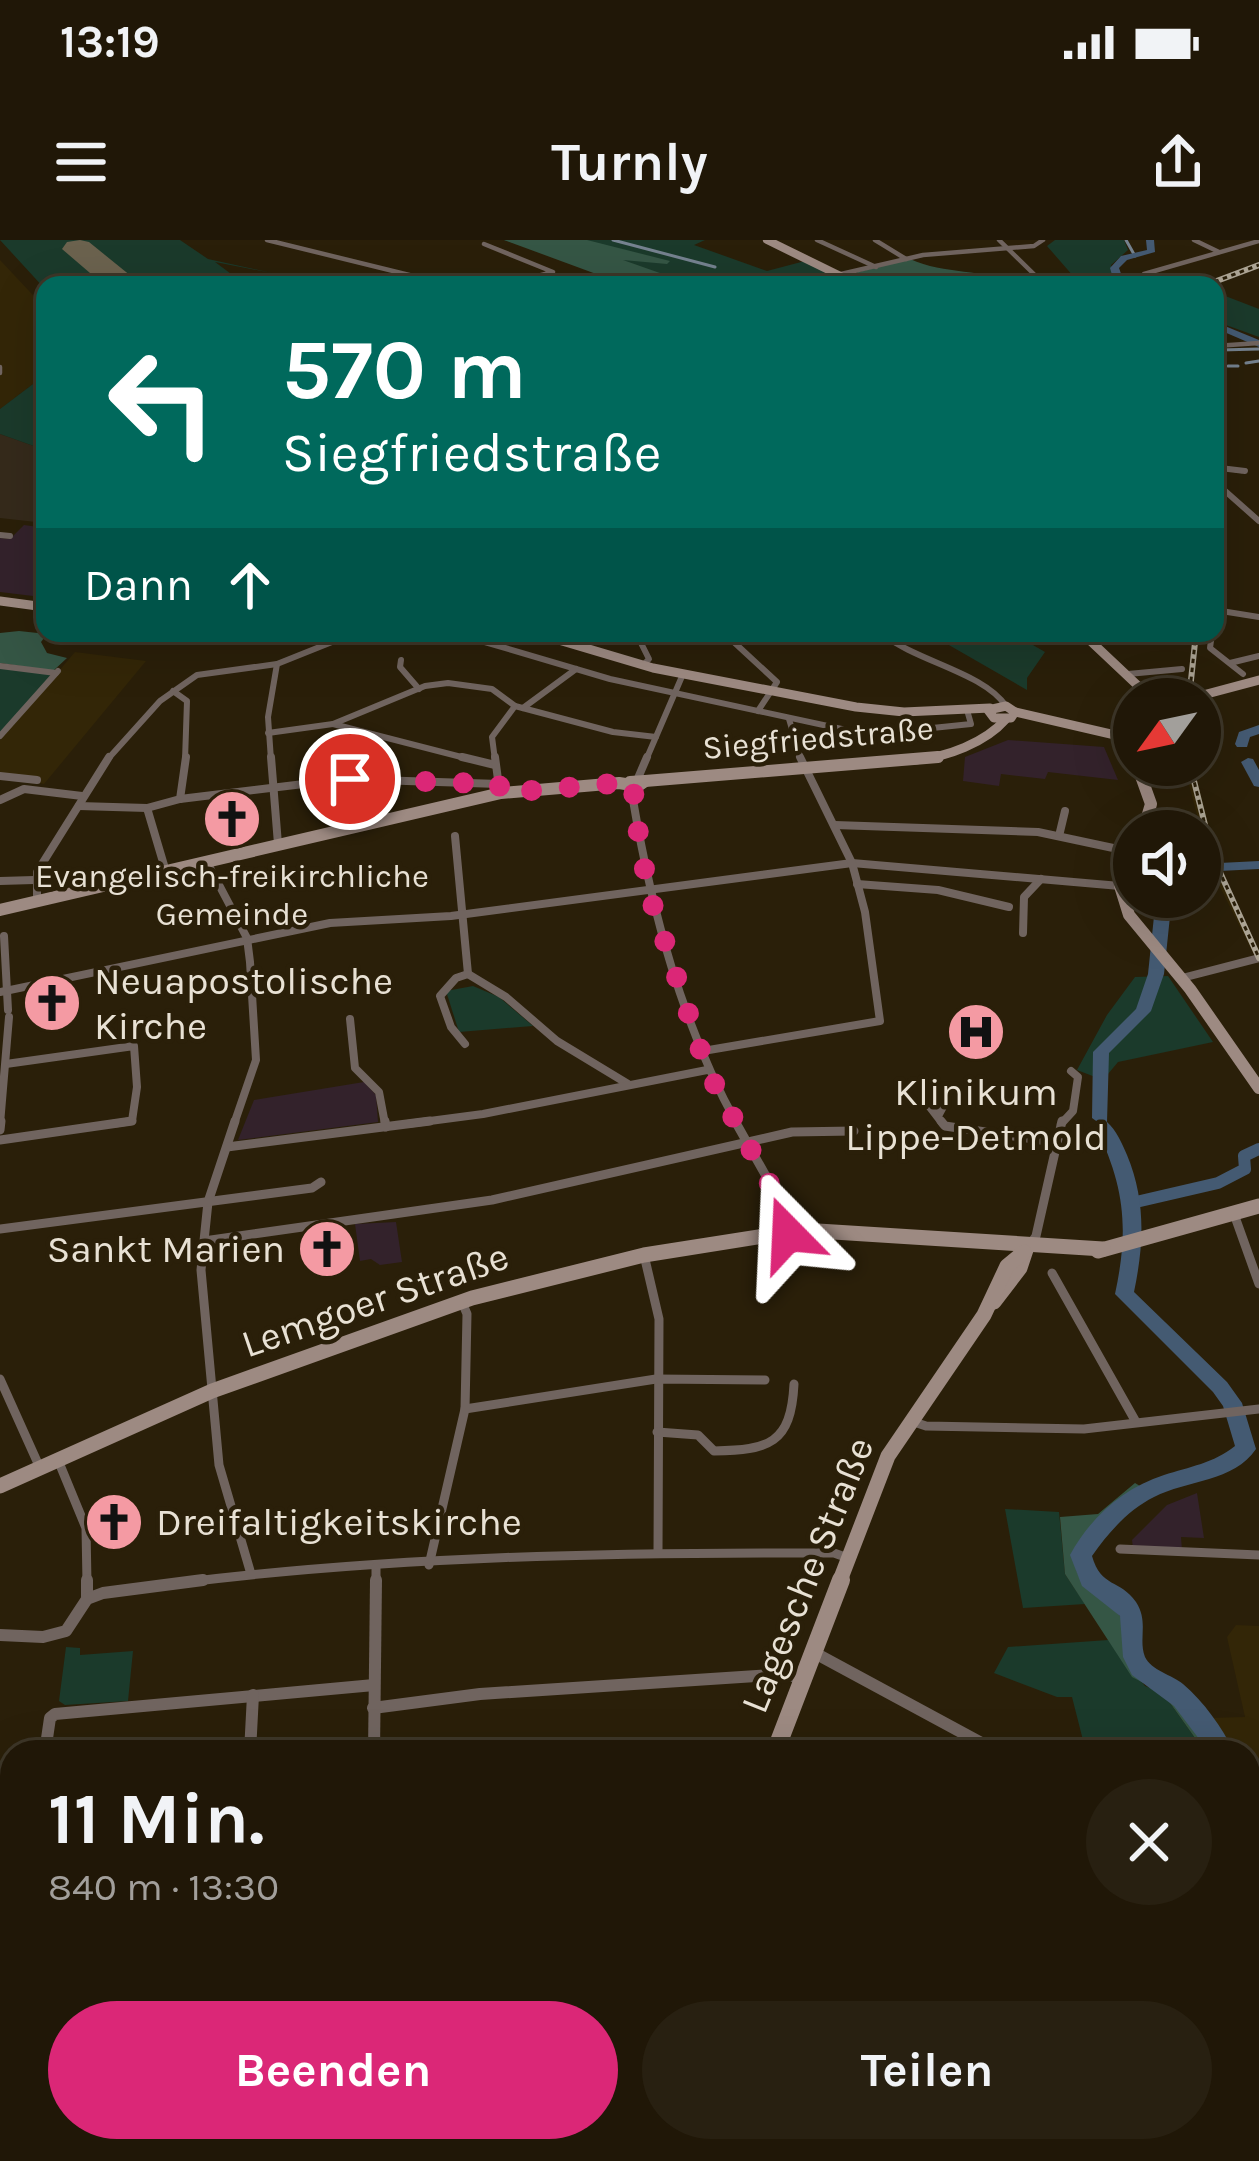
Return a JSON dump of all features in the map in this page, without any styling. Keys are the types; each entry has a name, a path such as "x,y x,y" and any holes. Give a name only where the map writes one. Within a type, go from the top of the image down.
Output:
{"street":[{"path":"267,240 413,276"},
{"path":"766,240 844,276"},
{"path":"817,240 876,267"},
{"path":"875,240 906,259"},
{"path":"999,240 1035,276"},
{"path":"841,274 906,259 1036,246 1043,240"},
{"path":"1194,240 1220,252"},
{"path":"1144,274 1259,241"},
{"path":"484,244 553,272 537,276"},
{"path":"935,245 942,254"},
{"path":"1224,345 1259,343"},
{"path":"1224,468 1246,471"},
{"path":"1224,490 1259,521"},
{"path":"0,535 10,536"},
{"path":"0,600 36,604"},
{"path":"1224,611 1259,617"},
{"path":"37,902 34,880 80,801 116,746 173,691 210,671 277,664 337,642"},
{"path":"485,642 675,694 789,719 884,733 971,724 967,710"},
{"path":"565,642 683,674 878,710 1000,710 1068,726 1113,730"},
{"path":"640,642 649,659 643,665"},
{"path":"734,642 777,682 758,712"},
{"path":"892,642 1000,710"},
{"path":"1092,642 1132,678"},
{"path":"1209,642 1253,683"},
{"path":"1230,663 1259,656"},
{"path":"401,660 400,667 419,688"},
{"path":"277,664 268,733 278,844"},
{"path":"0,666 57,672 0,736"},
{"path":"0,800 24,789 147,808 181,799 345,779 500,788 492,737 519,707 577,669"},
{"path":"1128,674 1182,669"},
{"path":"683,674 633,800 648,890 707,1070 777,1201 788,1234"},
{"path":"268,733 332,724 440,683 478,686 500,692 519,707 613,732 656,737"},
{"path":"1221,691 1253,683"},
{"path":"1221,694 1253,683"},
{"path":"173,691 188,700 192,718 180,769 181,799"},
{"name":"Siegfriedstraße","path":"0,910 500,788 637,782 940,757 993,734 1000,710"},
{"path":"703,1052 880,1021 851,863 806,769 789,719"},
{"path":"332,724 495,765"},
{"path":"0,776 37,780"},
{"path":"147,808 166,872"},
{"path":"1059,836 1065,811"},
{"path":"835,825 963,826 1113,846"},
{"path":"454,836 468,974"},
{"path":"207,862 247,938 256,1060 208,1202 201,1270 219,1465 251,1574"},
{"path":"4,991 330,923 462,915 851,863 1113,885"},
{"path":"1023,933 1024,897 1041,879"},
{"path":"0,881 34,880"},
{"path":"857,884 938,890 1009,907"},
{"path":"1131,918 1182,979 1259,1088"},
{"path":"0,1130 8,1014 4,936"},
{"path":"1182,979 1259,958"},
{"path":"465,1044 451,1027 440,996 455,977 468,974 506,997 557,1041 628,1084"},
{"path":"350,1018 355,1068 379,1093 386,1127"},
{"path":"0,1140 132,1121 137,1087 134,1046 6,1064"},
{"path":"227,1147 483,1114 707,1070"},
{"path":"1027,1249 1036,1233 1054,1142 1061,1122 1073,1111 1078,1077 1071,1071"},
{"path":"938,1116 944,1126 1054,1142"},
{"path":"204,1241 492,1200 792,1132 854,1132"},
{"path":"0,1229 311,1188 321,1182"},
{"name":"Lemgoer Straße","path":"0,1486 212,1391 462,1302 644,1255 788,1234 1084,1255 1259,1206"},
{"path":"1234,1214 1259,1284"},
{"name":"Lagesche Straße","path":"779,1740 888,1456 1020,1268 1027,1249"},
{"path":"644,1255 659,1319 658,1552"},
{"path":"1052,1274 1136,1422"},
{"path":"429,1565 465,1409 467,1314 462,1302"},
{"path":"0,1379 40,1468"},
{"path":"465,1409 656,1379 765,1380"},
{"path":"657,1432 698,1435 714,1451 768,1447 784,1434 794,1415 794,1384"},
{"path":"911,1420 926,1426 1084,1429 1259,1409"},
{"path":"0,1635 43,1637 66,1631 87,1599 86,1528 58,1460"},
{"path":"1120,1549 1259,1555"},
{"path":"87,1599 251,1574 658,1552 834,1553 848,1558"},
{"path":"374,1740 376,1568"},
{"path":"812,1652 976,1740"},
{"path":"373,1708 586,1686 787,1674 802,1678"},
{"path":"47,1740 55,1714 374,1684"},
{"path":"251,1740 253,1695"}],"shaded area":[{"path":"0,260 36,298 36,382 0,409"},
{"path":"0,434 36,447 36,522 0,518"},
{"path":"24,525 36,527 33,596 0,592 0,538 10,539"},
{"path":"75,652 146,661 44,784 0,775 0,740"},
{"path":"1008,740 1104,747 1113,779 1048,772 1045,779 1001,774 999,786 963,781 965,757"},
{"path":"1189,786 1198,786 1205,810 1196,810"},
{"path":"1221,869 1259,953 1254,955 1221,889"},
{"path":"364,1082 376,1095 378,1122 238,1140 254,1100"},
{"path":"396,1222 402,1262 360,1261 355,1224"},
{"path":"1197,1493 1204,1538 1181,1537 1182,1550 1133,1548 1132,1540 1167,1505"},
{"path":"1236,1625 1259,1626 1259,1740 1221,1740 1207,1718 1245,1717 1227,1637"}],"green space":[{"path":"0,240 180,240 208,259 272,273 215,262 234,276 118,276 79,248 71,250 103,276 36,279"},
{"path":"504,240 705,240 694,245 767,271 805,261 834,274 614,276"},
{"path":"504,240 587,240 670,261 623,260 668,276 602,276"},
{"path":"1055,240 1124,240 1128,250 1111,265 1114,276 1073,276 1047,246"},
{"path":"910,259 991,276 912,274 843,276"},
{"path":"1224,295 1259,309 1259,337 1224,324"},
{"path":"36,382 36,447 0,434 0,409"},
{"path":"0,633 36,633 36,642 47,653 67,658 53,671 0,663"},
{"path":"944,642 1028,642 1045,652 1027,678 1027,690"},
{"path":"0,667 54,674 0,733"},
{"path":"1168,976 1213,1042 1118,1062 1103,1080 1077,1070 1107,1015 1135,977"},
{"path":"473,986 499,997 533,1026 459,1032 446,991"},
{"path":"1135,1483 1140,1486 1086,1535 1076,1567 1086,1586 1121,1618 1138,1673 1170,1692 1207,1740 1196,1740 1163,1693 1132,1677 1065,1574 1060,1517 1098,1514"},
{"path":"1005,1509 1059,1512 1065,1574 1085,1604 1023,1608"},
{"path":"1108,1640 1145,1686 1163,1693 1196,1740 1083,1740 1072,1697 1057,1697 994,1673 1008,1647"},
{"path":"66,1647 80,1648 80,1655 133,1651 128,1701 65,1705 59,1701"}],"waterway":[{"path":"613,240 715,267"},
{"path":"1126,240 1135,256"},
{"path":"1117,276 1114,268 1124,258 1151,252 1150,240"},
{"path":"1224,329 1259,344"},
{"path":"1224,350 1259,349"},
{"path":"1246,363 1259,361"},
{"path":"1228,366 1238,366"},
{"path":"1242,744 1244,735 1259,729"},
{"path":"1248,762 1259,783"},
{"path":"1221,867 1259,865"},
{"path":"1101,1118 1101,1052 1143,1011 1156,974 1162,918"},
{"path":"1105,1127 1124,1170 1132,1209 1132,1248 1124,1294 1220,1387 1232,1403 1246,1449 1213,1469 1140,1494 1111,1517 1081,1555 1095,1586 1128,1609 1134,1657 1140,1668 1182,1698 1214,1740"},
{"path":"1136,1202 1218,1183 1245,1169 1244,1156 1259,1149"}],"runway":[{"path":"78,249 113,276"}],"railway":[{"path":"1224,278 1259,265"},
{"path":"1191,678 1195,642"},
{"path":"1195,786 1213,857 1259,958"}],"place":[{"name":"Evangelisch-freikirchliche Gemeinde","path":"232,819"},
{"name":"Neuapostolische Kirche","path":"52,1003"},
{"name":"Klinikum Lippe-Detmold","path":"976,1032"},
{"name":"Sankt Marien","path":"327,1249"},
{"name":"Dreifaltigkeitskirche","path":"114,1522"}],"route":[{"path":"350,779 499,784 501,793 630,782 635,786 634,808 648,890 707,1070 784,1210 788,1234"}]}
